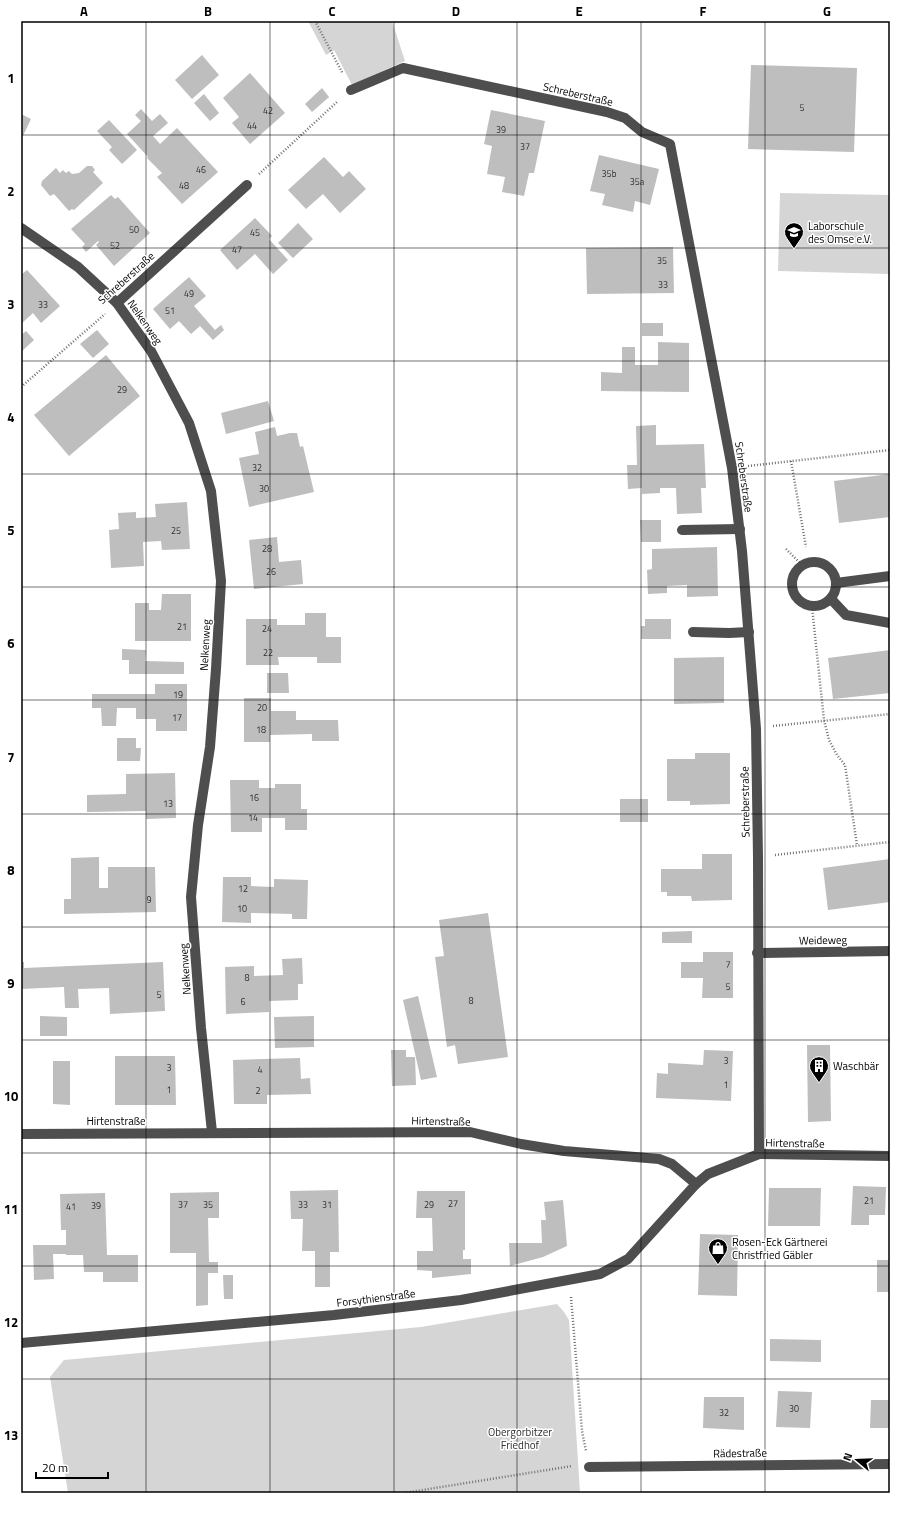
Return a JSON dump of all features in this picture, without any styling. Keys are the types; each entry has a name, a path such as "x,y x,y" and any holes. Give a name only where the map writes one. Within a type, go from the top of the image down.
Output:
{"street":[{"name":"Schreberstraße","path":"351,90 403,68 607,112 625,118 642,132 670,144 720,398 732,468 740,529 749,632 756,729 758,857 758,1154"},
{"name":"Schreberstraße","path":"117,303 247,185"},
{"name":"Nelkenweg","path":"21,228 78,267 117,303 151,351 189,423 211,491 221,581 210,747 198,825 191,896 201,1028 212,1132"},
{"path":"682,530 740,529"},
{"path":"808,562 815,562 828,566 835,577 836,583 836,589 825,604 812,606 805,605 799,601 792,589 793,576 802,565 808,562"},
{"path":"836,583 890,576"},
{"path":"830,599 846,615 890,623"},
{"path":"693,632 749,632"},
{"name":"Weideweg","path":"757,953 890,951"},
{"name":"Hirtenstraße","path":"21,1134 470,1132 521,1144 564,1151 659,1159 672,1164 696,1184 708,1174 758,1154 890,1156"},
{"name":"Forsythienstraße","path":"21,1343 334,1315 460,1300 600,1274 628,1259 696,1184"},
{"name":"Rädestraße","path":"590,1467 890,1464"}],"path":[{"path":"247,185 351,90 315,22"},
{"name":"Schreberstraße","path":"21,388 117,303"},
{"path":"744,466 890,450"},
{"path":"791,461 806,547"},
{"path":"786,549 802,565"},
{"path":"812,606 824,720 829,740 837,755 845,765 857,845"},
{"path":"769,727 890,714"},
{"path":"758,857 890,842"},
{"path":"404,1493 429,1491 578,1465 590,1467 582,1431 568,1281"}],"green space":[{"path":"308,21 392,21 405,61 352,85 334,50 326,55"},
{"path":"780,193 890,195 890,274 778,271"},
{"name":"Obergorbitzer Friedhof","path":"557,1304 569,1320 580,1493 68,1493 50,1377 64,1360 421,1327"}],"building":[{"path":"202,55 219,75 192,99 175,80"},
{"path":"751,65 857,68 854,152 748,149"},
{"path":"250,73 285,113 250,144 232,123 239,117 223,98"},
{"path":"322,88 329,97 312,112 305,104"},
{"path":"204,94 219,113 210,121 194,103"},
{"path":"141,109 152,121 160,114 168,123 153,136 160,144 177,128 218,172 182,204 157,177 162,173 127,134 141,121 135,115"},
{"path":"491,110 545,121 534,173 529,173 524,196 502,192 505,177 487,174 492,146 484,144"},
{"path":"21,114 31,119 21,140"},
{"path":"109,120 137,150 122,164 109,150 112,147 97,131"},
{"path":"599,155 659,169 650,205 635,201 633,212 602,205 605,194 590,191"},
{"path":"324,157 343,177 349,171 366,189 340,213 323,194 306,209 288,190"},
{"path":"87,166 92,166 95,170 93,172 103,183 74,210 72,209 69,211 54,194 50,196 41,185 42,181 56,168 60,173 63,170 66,173 69,171 72,174 79,173"},
{"path":"111,195 115,199 118,197 150,233 114,266 96,245 99,242 98,241 86,252 82,247 85,244 71,229"},
{"path":"255,218 272,236 269,239 288,260 273,274 255,254 237,270 220,250"},
{"path":"298,223 313,239 293,258 278,243"},
{"path":"673,247 674,293 587,294 586,248"},
{"path":"27,270 60,306 41,323 33,313 21,324 21,275"},
{"path":"189,277 206,296 194,306 215,330 221,325 224,330 213,340 200,326 191,334 179,321 170,329 153,309"},
{"path":"642,323 663,323 663,336 642,336"},
{"path":"97,330 109,344 93,358 80,344"},
{"path":"26,331 34,340 21,352 21,335"},
{"path":"658,342 689,343 689,392 601,391 601,372 622,373 622,347 635,347 635,365 658,365"},
{"path":"106,355 140,396 69,456 34,415"},
{"path":"268,401 274,421 226,434 221,413"},
{"path":"656,425 656,445 704,444 706,488 701,488 702,513 677,514 676,488 660,488 660,493 642,494 642,488 628,489 627,465 637,465 636,426"},
{"path":"275,427 277,436 297,433 300,447 303,446 314,492 249,507 239,458 259,454 255,432"},
{"path":"890,474 890,517 839,523 834,481"},
{"path":"187,502 190,549 162,550 161,541 143,542 144,566 111,568 109,530 119,529 118,513 136,512 136,518 156,517 155,504"},
{"path":"640,520 661,520 661,542 641,542"},
{"path":"277,537 279,562 301,560 303,584 254,589 249,540"},
{"path":"717,547 718,596 687,597 687,585 667,586 667,593 648,594 647,570 652,569 652,549"},
{"path":"162,594 191,594 191,641 135,641 135,603 149,603 149,610 161,610"},
{"path":"305,613 326,613 326,637 341,637 341,663 317,663 317,657 278,657 279,665 246,665 246,619 277,619 277,625 305,625"},
{"path":"645,619 671,619 671,639 641,639 641,626 645,626"},
{"path":"122,649 146,650 145,661 184,662 184,674 129,674 129,660 122,660"},
{"path":"890,650 890,693 833,699 828,658"},
{"path":"724,657 724,703 674,704 674,658"},
{"path":"267,673 288,673 289,693 267,693"},
{"path":"155,684 187,684 187,731 156,731 156,719 136,719 136,708 117,708 116,726 102,726 101,708 92,708 92,694 155,694"},
{"path":"244,698 271,698 271,711 296,711 296,720 338,720 339,741 312,741 312,734 270,735 270,742 244,742"},
{"path":"117,738 136,738 136,748 141,748 140,761 117,761"},
{"path":"695,753 730,753 730,804 690,805 690,801 667,801 667,759 695,759"},
{"path":"175,773 176,818 146,819 146,811 87,812 87,795 126,794 126,774"},
{"path":"230,780 259,780 259,788 275,788 275,784 301,784 301,809 307,809 307,830 285,830 285,818 262,818 262,832 231,832"},
{"path":"620,799 648,799 648,822 620,822"},
{"path":"702,854 732,854 732,900 692,901 691,896 667,896 667,892 661,892 661,869 702,869"},
{"path":"99,857 99,888 108,888 108,867 155,867 156,912 64,914 64,899 71,899 71,858"},
{"path":"890,859 890,902 828,910 823,868"},
{"path":"223,877 251,877 251,886 274,887 274,879 308,880 307,919 292,919 292,914 251,913 251,923 222,922"},
{"path":"488,913 508,1057 458,1064 455,1045 447,1047 435,957 444,956 439,920"},
{"path":"692,931 692,943 662,943 662,932"},
{"path":"703,952 733,952 733,998 702,998 703,978 681,978 681,962 703,962"},
{"path":"302,958 303,984 298,984 298,1000 269,1001 269,1012 226,1014 225,967 254,966 254,976 283,975 282,959"},
{"path":"21,962 24,962 24,968 163,962 165,1011 110,1014 109,988 78,989 79,1008 65,1008 64,987 21,989"},
{"path":"418,996 437,1077 421,1080 403,1000"},
{"path":"40,1016 67,1017 67,1036 40,1036"},
{"path":"314,1016 314,1047 275,1048 274,1017"},
{"name":"Waschbär","path":"807,1045 830,1045 831,1121 808,1122"},
{"path":"391,1050 406,1050 406,1057 415,1057 416,1085 392,1086"},
{"path":"704,1050 733,1051 731,1101 656,1098 657,1073 668,1074 668,1063 703,1065"},
{"path":"115,1056 175,1056 176,1105 115,1105"},
{"path":"300,1058 301,1079 310,1078 311,1094 267,1095 267,1104 234,1104 233,1060"},
{"path":"53,1061 70,1061 70,1105 53,1104"},
{"path":"853,1186 886,1187 885,1215 869,1215 869,1225 851,1225"},
{"path":"769,1188 821,1188 820,1226 768,1226"},
{"path":"338,1190 339,1252 330,1252 330,1287 315,1287 315,1251 302,1251 303,1219 291,1219 290,1191"},
{"path":"417,1191 465,1191 465,1250 463,1250 463,1259 471,1259 471,1274 432,1278 432,1271 417,1270 417,1251 433,1251 432,1218 416,1218"},
{"path":"219,1192 219,1218 208,1218 209,1262 218,1262 218,1273 208,1273 208,1305 196,1306 196,1253 170,1253 170,1193"},
{"path":"105,1193 107,1255 138,1255 138,1282 103,1282 103,1272 84,1272 83,1255 66,1254 53,1254 54,1279 34,1280 33,1245 66,1245 66,1230 61,1230 60,1194"},
{"path":"563,1200 567,1246 543,1257 510,1266 509,1243 542,1243 541,1220 546,1220 544,1202"},
{"name":"Rosen-Eck Gärtnerei Christfried Gäbler","path":"700,1234 738,1235 737,1296 698,1295"},
{"path":"877,1260 890,1260 890,1292 877,1292"},
{"path":"223,1275 233,1275 233,1299 224,1299"},
{"path":"770,1339 821,1340 821,1362 770,1361"},
{"path":"778,1391 812,1392 810,1428 776,1427"},
{"path":"704,1397 744,1397 744,1430 703,1428"},
{"path":"871,1400 890,1400 890,1428 870,1428"}],"place":[{"name":"Laborschule des Omse e.V.","path":"794,249"},
{"name":"Waschbär","path":"819,1083"},
{"name":"Rosen-Eck Gärtnerei Christfried Gäbler","path":"718,1265"}]}
